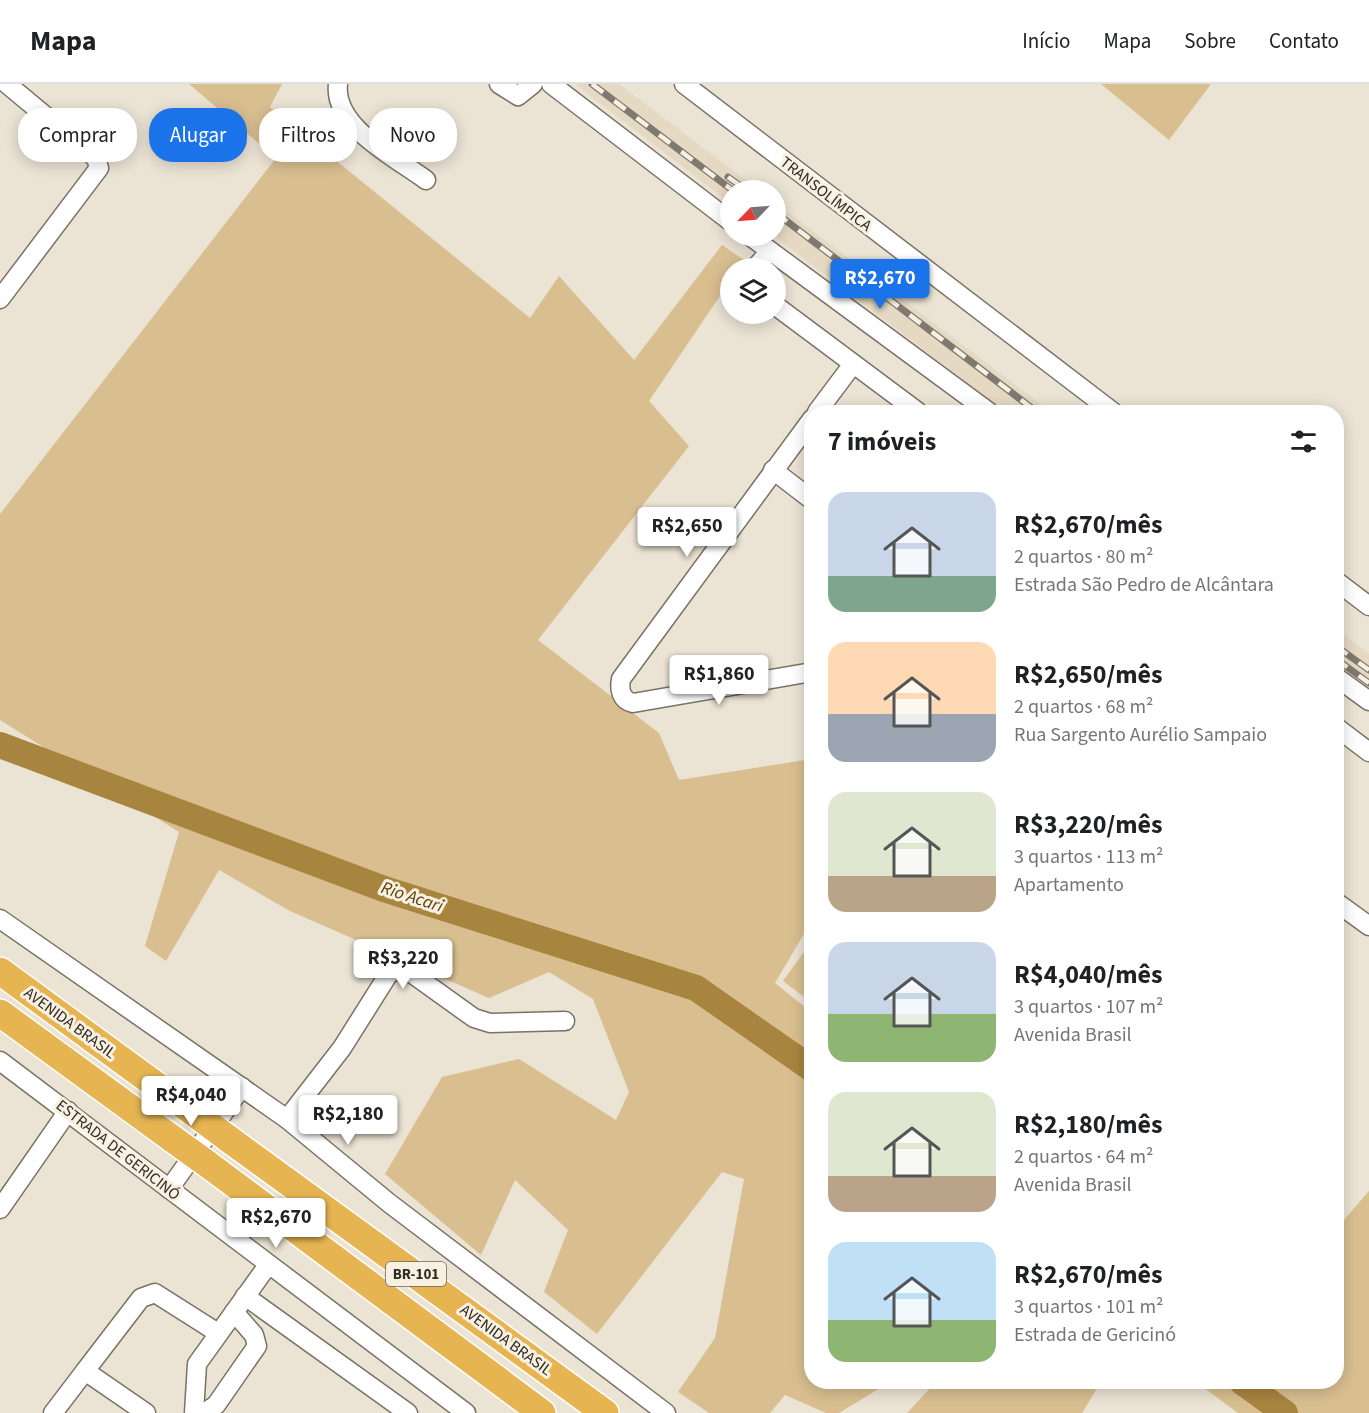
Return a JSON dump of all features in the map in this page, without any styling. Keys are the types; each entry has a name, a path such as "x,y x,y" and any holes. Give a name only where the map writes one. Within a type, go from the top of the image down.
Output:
{"highway":[{"name":"AVENIDA BRASIL","path":"0,972 605,1413"},
{"name":"AVENIDA BRASIL","path":"0,1013 542,1413"}],"street":[{"path":"0,299 99,168 96,158 7,84"},
{"path":"338,84 340,109 354,126 426,180"},
{"path":"499,84 519,96 533,84"},
{"path":"551,84 720,213"},
{"name":"TRANSOLÍMPICA","path":"684,84 1104,405"},
{"path":"763,246 979,405"},
{"path":"764,258 770,251"},
{"path":"786,314 909,405"},
{"path":"822,405 853,364"},
{"path":"804,429 621,680 622,695 627,701 633,703 804,673"},
{"path":"773,470 804,494"},
{"path":"1344,587 1369,606"},
{"path":"1344,683 1369,701"},
{"path":"1344,733 1369,752"},
{"path":"1344,908 1369,926"},
{"path":"0,919 287,1119 389,1203 666,1413"},
{"path":"287,1119 342,1048 388,975 395,970 407,970 474,1018 490,1023 565,1021"},
{"name":"ESTRADA DE GERICINÓ","path":"0,1060 466,1413"},
{"path":"169,1189 242,1087"},
{"path":"0,1209 68,1111"},
{"path":"194,1413 195,1370 218,1333 268,1265"},
{"path":"53,1413 141,1298 155,1293 218,1333"},
{"path":"245,1296 408,1413"},
{"path":"204,1413 216,1405 257,1346 255,1335 234,1312"},
{"path":"85,1371 146,1413"}],"shaded area":[{"path":"189,84 282,84 270,107 259,108 259,144 247,133 247,108 217,108"},
{"path":"575,84 619,84 746,180 720,180 720,195"},
{"path":"1101,84 1211,84 1169,140"},
{"path":"273,162 338,162 530,318 559,276 634,360 721,246 741,258 720,258 720,296 649,401 689,446 538,640 659,733 679,780 804,760 804,934 775,983 804,1006 804,1389 878,1389 839,1413 826,1413 785,1395 770,1413 709,1413 678,1392 715,1338 744,1179 722,1172 597,1334 544,1292 568,1230 515,1180 481,1255 385,1174 442,1077 519,1059 616,1120 629,1092 593,999 549,972 489,998 290,911 219,870 166,961 145,946 179,832 0,720 0,514"},
{"path":"786,211 1042,405 997,405 786,245"},
{"path":"1344,634 1369,654 1369,689 1344,669"},
{"path":"804,952 804,997 783,981"},
{"path":"1369,1191 1369,1413 1238,1413 1205,1389 1344,1389 1344,1220"},
{"path":"929,1389 1097,1389 1082,1413 907,1413"}],"waterway":[{"name":"Rio Acari","path":"0,745 384,889 696,988 804,1063"},
{"name":"Rio Acari","path":"1252,1389 1285,1413"}],"railway":[{"path":"592,84 720,181"},
{"path":"728,177 732,180"},
{"path":"786,221 1028,405"},
{"path":"1344,652 1369,670"},
{"path":"1344,665 1369,683"}]}
